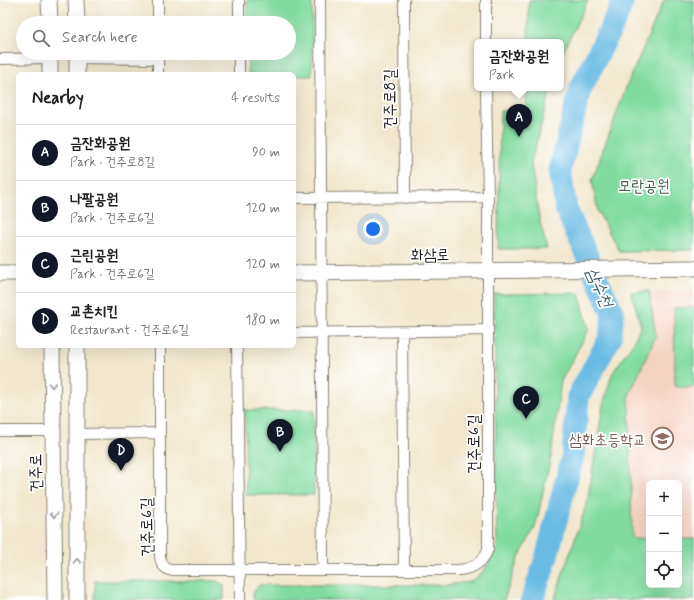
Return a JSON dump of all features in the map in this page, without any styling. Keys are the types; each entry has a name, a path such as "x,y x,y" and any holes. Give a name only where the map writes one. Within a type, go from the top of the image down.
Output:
{"street":[{"path":"49,0 50,16"},
{"path":"76,0 77,16"},
{"path":"158,0 158,16"},
{"path":"239,0 239,16"},
{"path":"320,0 323,570"},
{"name":"건주로8길","path":"404,0 405,198"},
{"path":"486,0 486,39"},
{"path":"0,59 16,58"},
{"path":"50,60 50,72"},
{"path":"77,60 77,72"},
{"path":"158,60 158,72"},
{"path":"239,60 239,72"},
{"path":"296,198 488,197 486,91"},
{"name":"건주로6길","path":"160,348 159,433 161,562 164,567 169,570 458,570 475,567 482,560 488,549 488,197"},
{"name":"화삼로","path":"296,273 694,268"},
{"path":"0,273 16,273"},
{"path":"296,333 488,330"},
{"path":"402,332 404,570"},
{"name":"건주로","path":"52,348 55,600"},
{"path":"77,348 77,600"},
{"path":"237,348 240,600"},
{"path":"0,431 53,431"},
{"path":"77,434 159,433"}],"shaded area":[{"name":"삼화초등학교","path":"649,291 694,291 694,539 682,539 682,480 646,480 646,538 632,538 629,395 656,336"}],"green space":[{"path":"247,0 312,0 312,76 296,76 296,72 248,72 248,60 296,60 296,16 247,16"},
{"path":"529,0 588,0 564,51 564,39 528,39"},
{"name":"모란공원","path":"664,0 694,0 694,250 619,251 598,212 592,180 627,85"},
{"path":"527,91 550,91 531,163 539,218 547,249 498,249 500,111 526,110"},
{"path":"649,291 656,336 629,395 632,538 646,538 646,588 682,588 682,539 694,539 694,600 554,600 587,503 603,405 612,374 633,343 641,326 631,292"},
{"path":"579,293 589,329 561,381 551,457 535,528 519,557 504,600 253,600 253,593 259,585 445,585 470,582 484,571 497,549 494,294"},
{"path":"694,307 694,387 675,387 674,308"},
{"path":"245,410 314,410 314,495 246,495"},
{"path":"95,581 217,581 224,585 224,600 95,600"}],"waterway":[{"name":"삼수천","path":"532,600 546,559 573,455 578,397 610,338 613,314 566,209 560,170 580,90 617,16 623,0"}],"place":[{"name":"금잔화공원","path":"519,137"},
{"name":"근린공원","path":"526,419"},
{"name":"삼화초등학교","path":"662,439"},
{"name":"나팔공원","path":"280,452"},
{"name":"교촌치킨","path":"121,471"}]}
